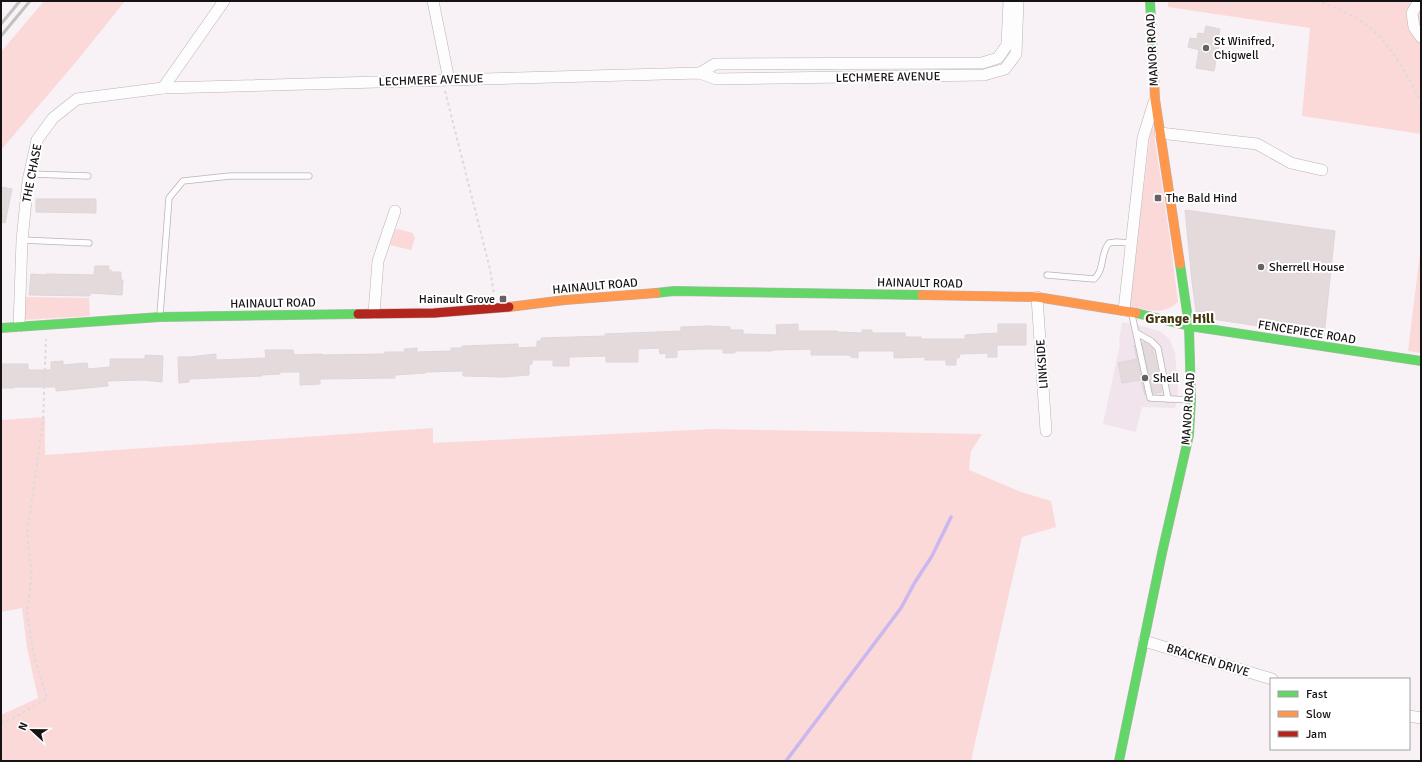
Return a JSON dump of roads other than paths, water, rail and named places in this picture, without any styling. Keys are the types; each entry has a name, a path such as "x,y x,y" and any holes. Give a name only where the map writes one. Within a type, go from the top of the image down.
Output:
{"main road":[{"name":"MANOR ROAD","path":"1119,761 1162,553 1189,435 1191,400 1189,326 1155,100 1150,1"},
{"name":"HAINAULT ROAD","path":"1,328 160,317 434,313 674,291 1037,297 1128,312 1189,326"},
{"name":"FENCEPIECE ROAD","path":"1189,326 1421,361"}],"street":[{"path":"163,88 224,1"},
{"path":"433,1 446,80"},
{"name":"LECHMERE AVENUE","path":"700,73 715,64 982,63 998,58 1007,45 1009,1"},
{"name":"LECHMERE AVENUE","path":"163,88 700,73 716,79 984,75 1005,70 1016,54 1018,1"},
{"path":"1419,1 1412,13 1414,27 1421,38"},
{"path":"966,63 966,76"},
{"path":"840,64 841,77"},
{"name":"THE CHASE","path":"19,326 22,240 30,174 37,140 53,118 77,99 163,88"},
{"name":"MANOR ROAD","path":"1128,312 1132,243 1143,138 1155,100"},
{"path":"1160,133 1257,144 1291,164 1322,170"},
{"path":"374,314 378,261 395,211"},
{"name":"LINKSIDE","path":"1037,297 1046,431"},
{"name":"BRACKEN DRIVE","path":"1144,641 1270,678"},
{"path":"1410,716 1421,718"}],"lane":[{"path":"30,174 88,176"},
{"path":"160,317 168,198 183,181 230,176 309,176"},
{"path":"22,240 89,243"},
{"path":"1048,275 1094,280 1099,272 1104,251 1109,243 1132,243"},
{"path":"1128,312 1137,333 1150,398 1191,400"},
{"path":"1137,333 1151,341 1158,348 1168,399"}],"waterway":[{"path":"786,761 901,608 915,582 932,556 951,517"}],"railway":[{"path":"1,24 20,1"},
{"path":"1,36 30,1"}],"place":[{"name":"St Winifred, Chigwell","path":"1206,48"},
{"name":"The Bald Hind","path":"1158,198"},
{"name":"Sherrell House","path":"1261,267"},
{"name":"Hainault Grove","path":"503,299"},
{"name":"Shell","path":"1145,378"}],"district":[{"name":"Grange Hill","path":"1180,318"}]}
